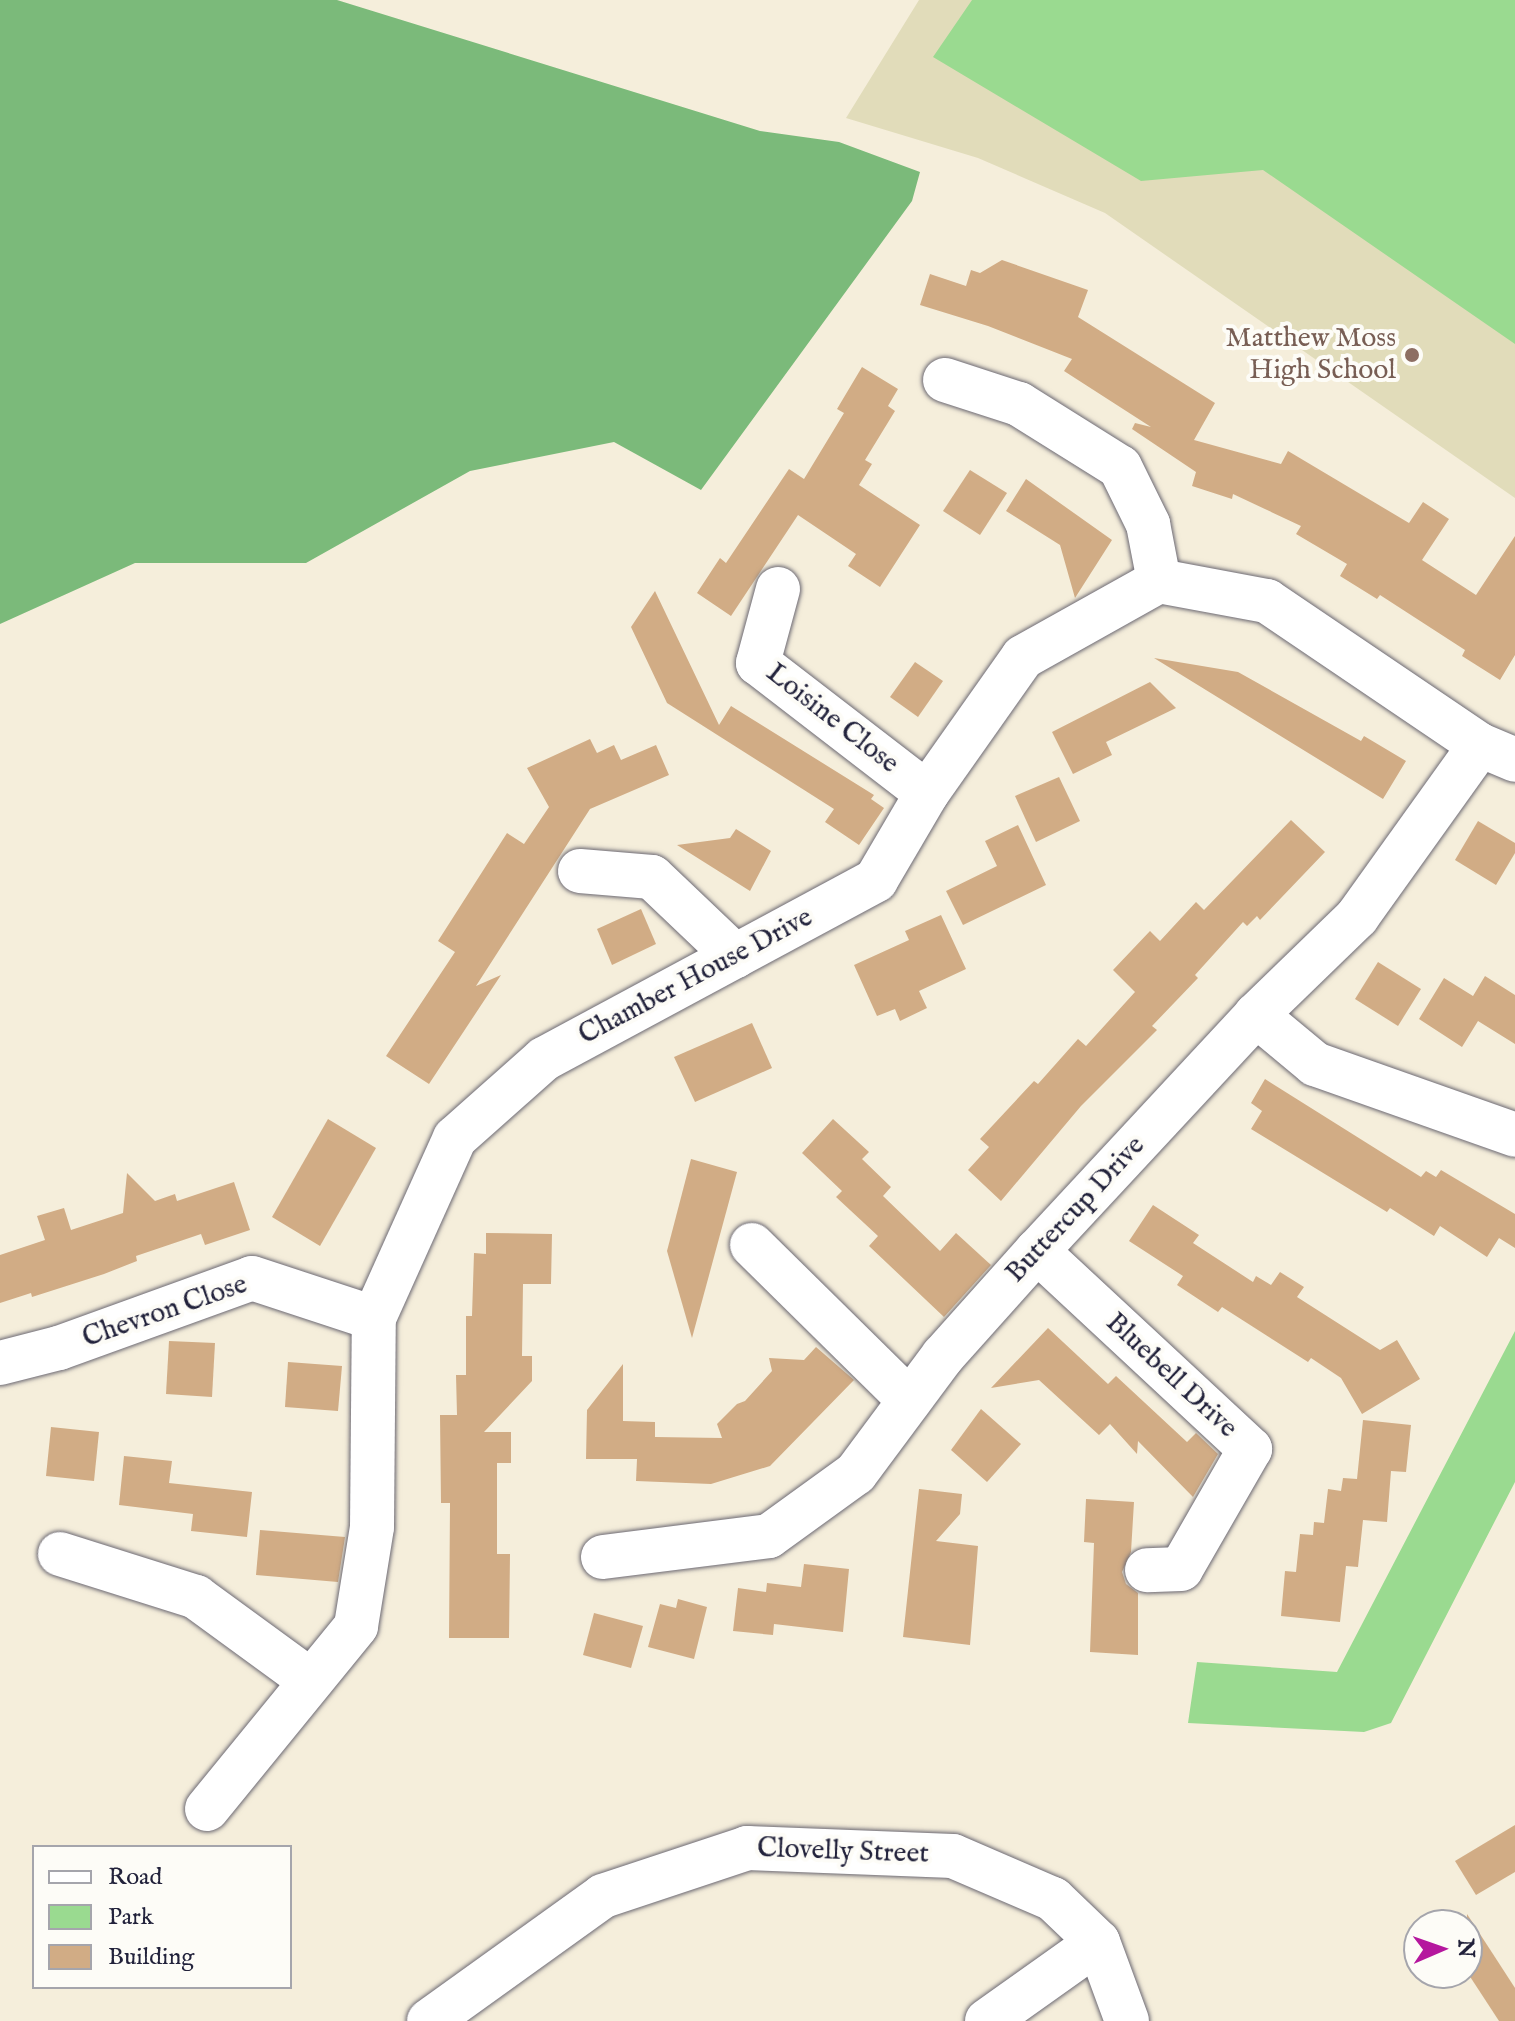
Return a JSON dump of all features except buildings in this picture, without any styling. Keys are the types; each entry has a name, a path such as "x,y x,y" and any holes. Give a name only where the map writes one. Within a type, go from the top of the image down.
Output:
{"street":[{"path":"945,380 1019,404 1120,467 1148,524 1159,581 1267,601 1498,752"},
{"name":"Chamber House Drive","path":"207,1809 356,1626 372,1527 374,1318 455,1138 544,1059 876,880 927,793 1023,657 1159,581"},
{"name":"Loisine Close","path":"778,589 758,663 927,793"},
{"name":"Buttercup Drive","path":"603,1557 769,1536 856,1473 943,1356 1256,1015 1357,917 1498,752"},
{"path":"580,871 652,877 735,956"},
{"path":"1256,1015 1315,1064 1515,1135"},
{"path":"752,1245 909,1400"},
{"name":"Bluebell Drive","path":"1037,1251 1250,1449 1181,1569 1147,1570"},
{"name":"Chevron Close","path":"0,1363 59,1348 252,1278 374,1318"},
{"path":"60,1554 196,1597 311,1681"},
{"name":"Clovelly Street","path":"429,2021 603,1896 747,1848 953,1856 1053,1899 1098,1942 1127,2021"},
{"path":"987,2021 1098,1942"}],"shaded area":[{"name":"Matthew Moss High School","path":"919,0 1515,0 1515,498 1105,213 978,158 846,118"}],"green space":[{"path":"0,0 337,0 760,131 839,142 920,172 912,201 701,490 614,442 470,471 306,563 135,563 0,624"},
{"path":"972,0 1515,0 1515,344 1263,170 1141,181 933,57"},
{"path":"1515,1331 1515,1482 1391,1723 1364,1732 1188,1723 1197,1662 1337,1672"}],"place":[{"name":"Matthew Moss High School","path":"1412,355"}]}
